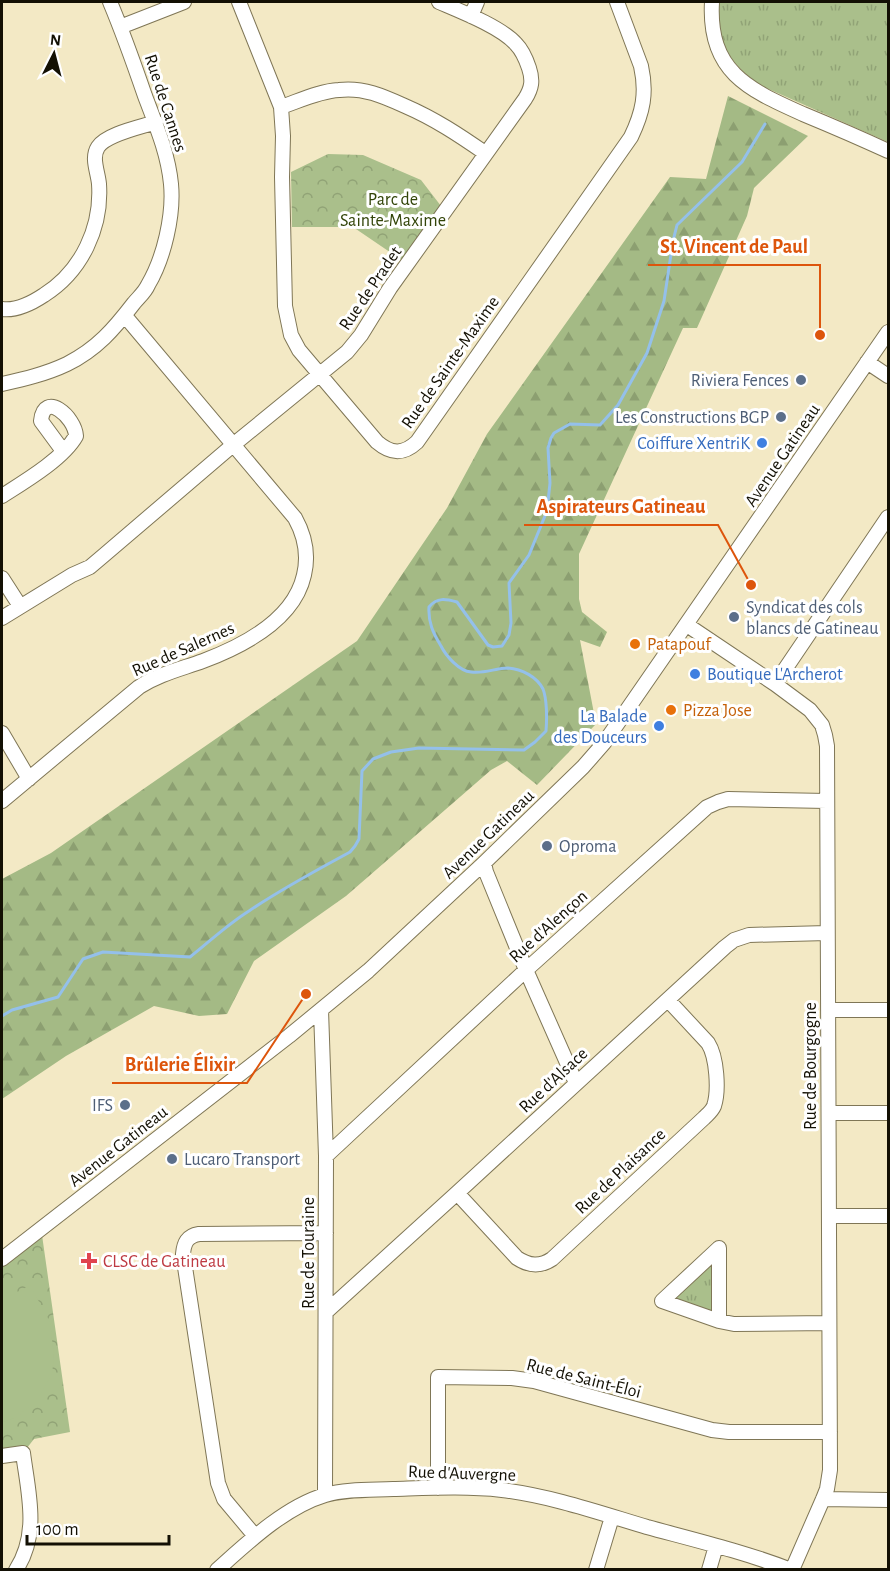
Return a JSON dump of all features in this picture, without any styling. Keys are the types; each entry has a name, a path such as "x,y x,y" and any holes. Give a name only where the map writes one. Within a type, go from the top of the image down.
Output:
{"street":[{"name":"Rue de Cannes","path":"2,384 41,374 69,363 105,338 147,288 160,259 170,212 171,183 166,155 156,122 110,2"},
{"path":"120,27 184,2"},
{"name":"Rue de Sainte-Maxime","path":"239,2 281,107 285,306 288,326 299,350 377,442 393,452 400,452 417,442 636,126 644,96 643,76 617,2"},
{"name":"Rue de Pradet","path":"233,445 347,352 529,92 532,81 525,56 515,42 471,15 439,2"},
{"path":"471,15 477,2"},
{"path":"712,2 712,28 717,47 724,62 738,79 768,98 888,151"},
{"path":"281,107 337,90 353,89 372,92 433,118 486,153"},
{"path":"2,309 18,308 51,291 82,255 91,238 97,218 99,193 95,153 100,144 108,138 156,122"},
{"name":"Rue de Salernes","path":"2,801 139,687 158,676 220,654 251,638 275,620 294,599 306,567 307,555 303,535 290,511 125,316"},
{"name":"Avenue Gatineau","path":"2,1259 371,969 595,755 888,332"},
{"path":"867,362 888,376"},
{"path":"2,618 72,575 90,567 233,445"},
{"path":"2,496 63,452"},
{"path":"775,684 888,517"},
{"path":"876,534 888,543"},
{"path":"2,578 20,606"},
{"name":"Rue de Bourgogne","path":"687,625 810,710 822,725 827,746 830,1470 827,1489 791,1569"},
{"path":"2,734 29,779"},
{"name":"Rue d'Alençon","path":"327,1156 526,970 708,807 728,799 826,801"},
{"path":"484,863 526,970 576,1083"},
{"name":"Rue d'Alsace","path":"327,1311 734,940 759,934 827,933"},
{"name":"Rue de Plaisance","path":"457,1193 522,1262 540,1265 552,1259 704,1118 714,1106 716,1061 712,1049 668,1000"},
{"name":"Rue de Touraine","path":"321,1010 324,1039 327,1156 325,1495"},
{"path":"828,1010 888,1010"},
{"path":"829,1113 888,1113"},
{"path":"829,1216 888,1216"},
{"path":"255,1536 224,1499 218,1483 183,1254 185,1243 188,1238 199,1234 326,1233"},
{"path":"719,1321 719,1248 662,1301 719,1321 734,1324 829,1323"},
{"name":"Rue de Saint-Éloi","path":"438,1488 438,1377 512,1378 534,1381 712,1430 830,1432"},
{"path":"2,1456 23,1453 31,1512 28,1543 16,1569"},
{"name":"Rue d'Auvergne","path":"217,1569 270,1524 294,1509 325,1495 366,1490 438,1488 487,1489 531,1495 791,1569"},
{"path":"823,1499 888,1500"},
{"path":"596,1569 612,1517"},
{"path":"709,1569 716,1546"}],"green space":[{"path":"720,2 884,2 888,4 888,142 764,87 747,75 732,60 723,41 719,20"},
{"path":"728,96 808,136 754,188 747,216 697,328 683,328 579,554 579,599 582,612 607,632 600,647 580,640 596,724 537,785 507,761 491,770 346,896 254,961 227,1014 199,1016 154,1006 66,1056 2,1099 2,879 51,853 357,641 447,508 487,434 670,177 706,179"},
{"name":"Parc de Sainte-Maxime","path":"328,154 363,155 421,180 441,206 403,261 353,227 292,227 291,172"},
{"path":"41,1228 70,1432 34,1439 23,1453 2,1456 2,1259"},
{"path":"719,1248 719,1321 662,1301"},
{"path":"30,1285 50,1322 54,1356 52,1374 40,1395 28,1408 15,1418 2,1422 2,1301"}],"waterway":[{"path":"2,1016 12,1010 58,997 83,959 103,952 190,957 261,903 350,852 359,839 362,771 373,759 391,752 419,748 524,750 546,731 545,698 543,689 537,681 524,672 508,668 476,672 466,671 458,666 446,654 436,637 430,623 429,607 442,600 457,602 488,645 502,646 509,635 511,623 509,583 529,555 547,511 550,483 548,448 551,438 554,433 570,424 600,425 618,405 647,353 664,301 677,225 742,162 765,124"}],"place":[{"name":"St. Vincent de Paul","path":"820,335"},
{"name":"Riviera Fences","path":"801,380"},
{"name":"Les Constructions BGP","path":"781,417"},
{"name":"Coiffure XentriK","path":"762,443"},
{"name":"Aspirateurs Gatineau","path":"751,585"},
{"name":"Syndicat des cols blancs de Gatineau","path":"734,617"},
{"name":"Patapouf","path":"635,644"},
{"name":"Boutique L'Archerot","path":"695,674"},
{"name":"Pizza Jose","path":"671,710"},
{"name":"La Balade des Douceurs","path":"659,726"},
{"name":"Oproma","path":"547,846"},
{"name":"Brûlerie Élixir","path":"306,994"},
{"name":"IFS","path":"125,1105"},
{"name":"Lucaro Transport","path":"172,1159"},
{"name":"CLSC de Gatineau","path":"89,1261"}]}
